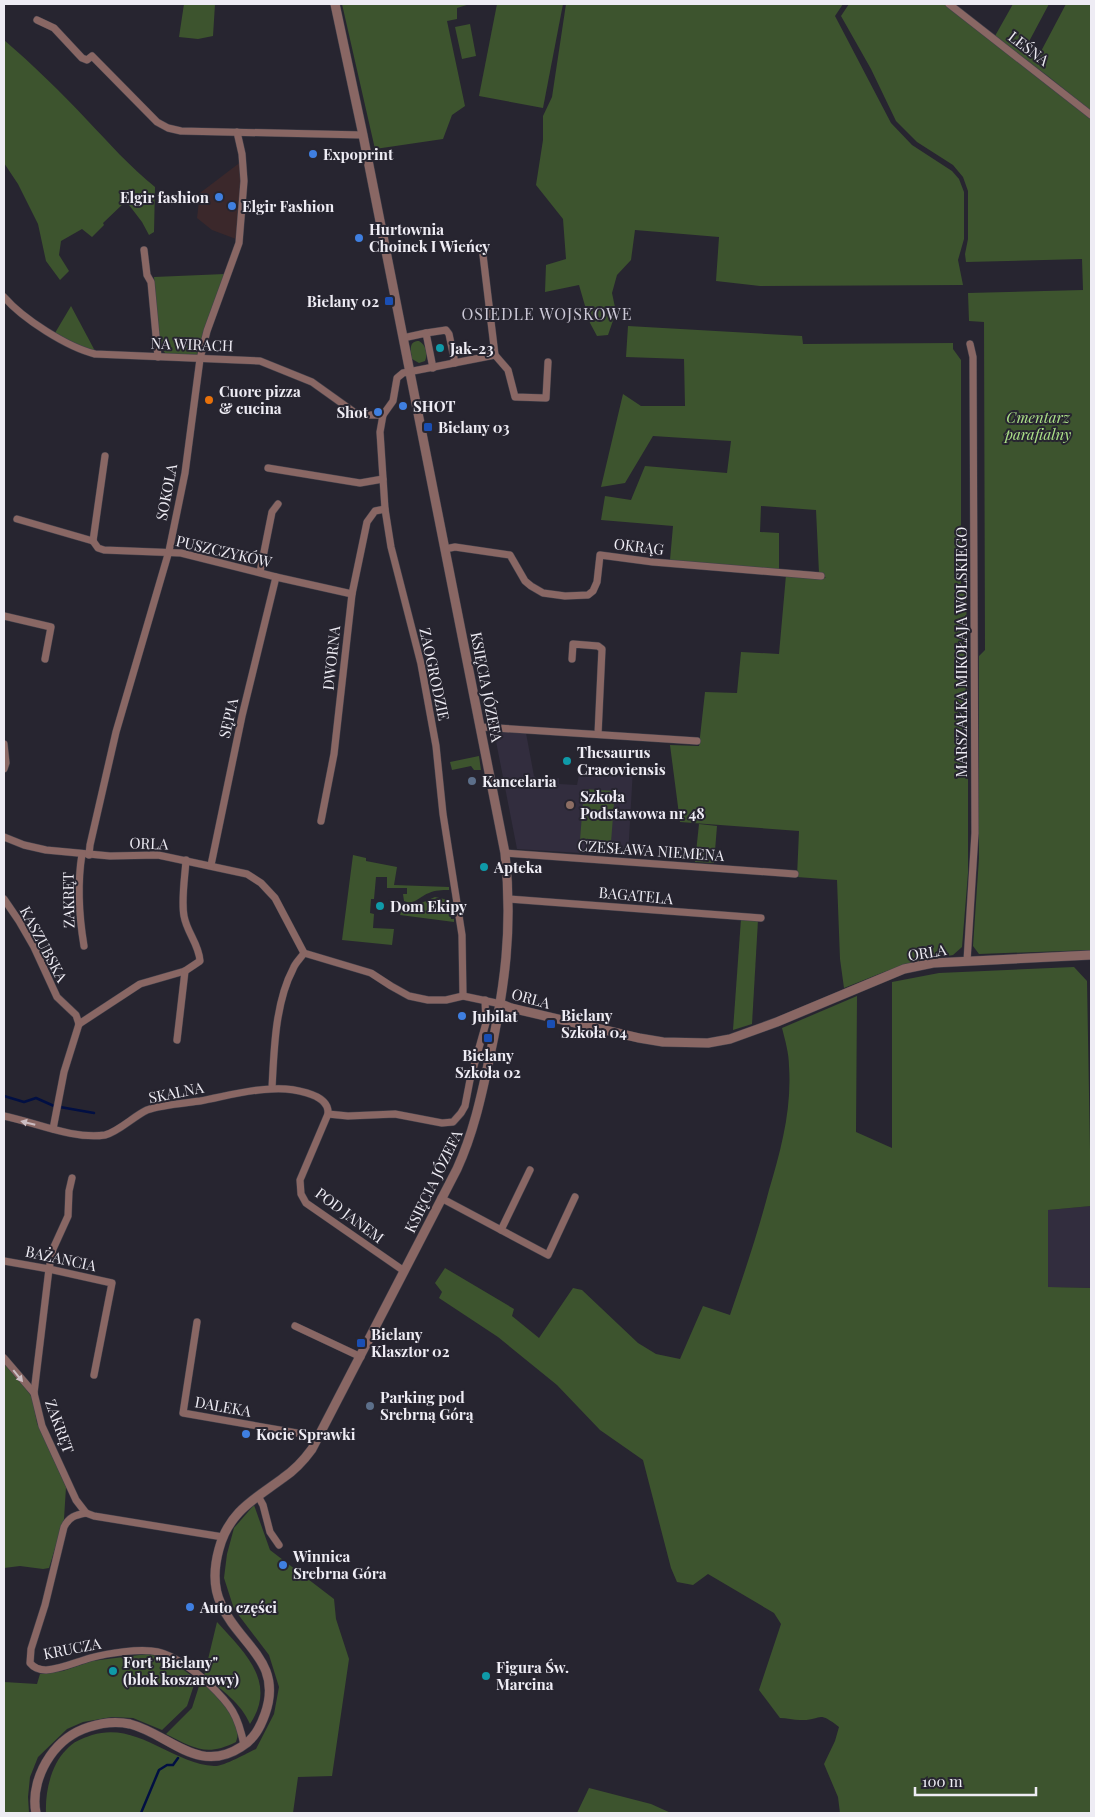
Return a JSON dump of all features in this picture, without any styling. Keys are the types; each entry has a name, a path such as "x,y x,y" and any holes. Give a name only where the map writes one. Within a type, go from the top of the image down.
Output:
{"street":[{"name":"KSIĘCIA JÓZEFA","path":"36,1813 36,1787 43,1766 55,1749 70,1736 85,1728 108,1723 127,1724 143,1729 197,1756 205,1757 229,1754 244,1745 259,1730 268,1705 269,1685 260,1658 225,1612 218,1597 214,1575 218,1550 232,1519 243,1507 301,1463 320,1437 460,1161 476,1121 501,1004 507,962 509,899 506,853 363,135 335,4"},
{"name":"LEŚNA","path":"950,4 1091,115"},
{"path":"37,20 54,28 82,58 87,60 92,56 158,122 168,128 182,131 363,135"},
{"name":"SOKOLA","path":"86,854 90,845 116,732 169,551 185,473 200,359 207,331 239,243 244,181 242,154 237,132"},
{"path":"144,250 147,275 151,282 158,357"},
{"path":"482,255 495,355 508,370 515,397 546,398 548,362"},
{"name":"NA WIRACH","path":"4,297 21,314 71,346 83,351 95,354 238,359 269,363 312,382 354,412 362,415 383,415"},
{"path":"403,338 446,330 449,334 455,364"},
{"path":"426,333 433,368"},
{"name":"MARSZAŁKA MIKOŁAJA WOLSKIEGO","path":"967,961 975,833 973,366 970,344"},
{"path":"409,371 455,364 495,355"},
{"name":"ZAOGRODZIE","path":"409,371 397,378 392,401 383,415 380,432 385,509 391,547 421,664 436,746 443,814 462,935 463,996"},
{"path":"93,541 105,456"},
{"path":"268,468 360,483 383,479"},
{"path":"260,572 272,512 278,504"},
{"name":"DWORNA","path":"321,821 334,754 352,594 367,522 375,511 385,509"},
{"name":"PUSZCZYKÓW","path":"17,519 93,541 98,548 104,550 182,553 352,594"},
{"name":"OKRĄG","path":"445,549 455,547 510,556 525,581 543,592 558,596 588,594 593,591 597,582 600,555 653,562 821,576"},
{"name":"SĘPIA","path":"210,866 242,716 276,577"},
{"path":"4,616 51,627 45,659"},
{"path":"572,660 573,644 598,646 602,649 598,734"},
{"path":"481,727 697,741"},
{"path":"4,744 5,766"},
{"name":"ORLA","path":"4,837 24,845 86,854 110,856 158,855 247,874 261,883 275,898 304,953 371,972 409,996 428,1000 446,1000 463,996 485,1000 511,1008 662,1042 708,1043 730,1039 777,1022 904,969 932,963 1091,955"},
{"name":"CZESŁAWA NIEMENA","path":"506,853 795,874"},
{"name":"ZAKRĘT","path":"84,946 80,919 80,896 86,854"},
{"path":"52,1128 64,1072 79,1024 140,984 185,971 200,961 200,950 188,931 184,914 186,860"},
{"name":"KASZUBSKA","path":"4,899 34,947 56,997 76,1014 79,1024"},
{"name":"BAGATELA","path":"509,899 762,918"},
{"path":"304,953 293,968 282,1000 275,1040 272,1088 305,1092 317,1096 326,1105 328,1114 348,1116 394,1114 442,1124 453,1122 465,1106 470,1080 486,1023 485,1000"},
{"path":"177,1040 185,971"},
{"name":"SKALNA","path":"4,1116 87,1136 107,1134 149,1109 272,1088"},
{"name":"POD JANEM","path":"328,1114 300,1180 301,1194 306,1203 404,1272"},
{"path":"501,1230 530,1170"},
{"name":"ZAKRĘT","path":"72,1178 69,1192 68,1216 53,1249 49,1269 34,1393 42,1426 76,1500 86,1513"},
{"path":"441,1198 548,1255 575,1197"},
{"name":"BAŻANCIA","path":"4,1261 112,1283 94,1375"},
{"name":"DALEKA","path":"197,1322 182,1413 320,1437"},
{"path":"295,1326 361,1357"},
{"path":"4,1358 34,1393"},
{"path":"258,1496 263,1505 270,1532 279,1544"},
{"path":"86,1513 120,1521 223,1537"},
{"name":"KRUCZA","path":"86,1513 68,1518 64,1527 45,1604 31,1649 30,1662 37,1668 47,1670 118,1653 145,1650 166,1654 203,1678 225,1699 239,1723 244,1745"}],"shaded area":[{"name":"Elgir Fashion","path":"242,161 242,184 236,239 212,230 197,218 200,193"},
{"name":"Szkoła Podstawowa nr 48","path":"494,731 526,733 534,776 542,782 559,778 559,784 577,785 579,775 611,768 633,769 628,856 517,849"},
{"path":"1091,1206 1091,1288 1048,1287 1048,1210"}],"green space":[{"path":"184,4 215,4 213,36 198,39 179,37"},
{"path":"342,4 470,4 457,8 457,19 447,21 465,106 452,115 443,139 375,149"},
{"path":"497,4 563,4 543,108 479,96"},
{"path":"566,4 843,4 835,16 891,123 912,145 952,171 959,179 964,192 964,239 958,260 963,285 760,286 716,281 719,237 635,230 631,260 617,275 612,293 616,312 608,335 597,336 590,323 579,285 545,292 546,265 566,259 563,219 536,185 543,140 543,116 552,97"},
{"name":"Cmentarz parafialny","path":"849,4 945,4 1091,117 1091,950 979,954 973,946 979,858 979,656 985,650 984,322 969,321 968,293 1083,290 1082,259 966,262 968,191 963,177 953,165 917,142 896,121 871,69 841,16"},
{"path":"1013,4 1049,4 1025,49 1038,57 1066,4 1091,4 1091,111 995,36"},
{"path":"470,24 476,56 462,59 455,27"},
{"path":"4,40 47,79 128,163 155,187 154,232 149,235 126,201 103,223 104,225 92,237 82,229 61,241 59,255 69,271 60,280 46,261 38,224 18,184 4,163"},
{"path":"225,274 197,355 166,354 160,347 154,277"},
{"path":"71,306 95,351 83,348 55,333"},
{"path":"628,326 802,336 803,344 953,343 953,349 961,360 961,588 966,593 968,873 962,947 953,955 913,962 844,988 840,959 837,880 797,877 799,831 680,822 670,745 699,746 705,692 737,693 741,652 779,654 786,575 826,578 819,573 816,510 761,506 760,532 779,533 779,571 670,560 673,526 601,520 605,496 631,500 645,466 727,473 731,441 653,436 625,483 601,487 623,394 641,406 685,406 684,359 626,357"},
{"path":"419,341 425,347 426,355 425,361 419,363 412,359 411,350 413,343"},
{"path":"479,756 481,770 474,770 471,766 452,770 450,762"},
{"path":"584,789 615,791 611,842 580,840"},
{"path":"699,824 717,826 714,863 695,862"},
{"path":"353,855 366,858 366,861 397,867 394,885 449,887 449,890 434,891 408,902 404,901 403,894 407,894 407,888 387,888 387,877 376,877 374,899 371,899 370,913 374,914 373,928 394,929 392,945 342,940"},
{"path":"435,897 448,900 451,919 454,919 454,922 400,915 401,912"},
{"path":"741,919 758,920 752,1024 733,1030"},
{"path":"1074,967 1087,981 1091,1206 1048,1210 1048,1287 1091,1288 1091,1813 840,1813 838,1797 824,1764 835,1741 839,1727 823,1717 807,1720 780,1718 759,1690 781,1624 774,1613 708,1574 693,1585 677,1582 671,1568 643,1460 600,1430 557,1385 498,1337 439,1298 442,1292 435,1283 445,1268 514,1309 512,1316 539,1338 573,1288 582,1290 638,1343 656,1354 680,1359 703,1306 730,1315 756,1237 778,1160 789,1098 789,1061 782,1028 857,996 856,1132 892,1148 892,982 939,973"},
{"path":"4,1361 32,1397 37,1423 66,1487 64,1519 49,1568 20,1566 4,1568"},
{"path":"254,1505 270,1550 334,1599 336,1619 349,1659 332,1776 298,1777 293,1813 46,1813 48,1788 56,1763 72,1744 92,1735 108,1732 124,1734 154,1744 183,1758 214,1766 229,1762 256,1749 274,1714 279,1687 269,1655 234,1609 224,1578 227,1554 234,1528"},
{"path":"217,1622 247,1656 259,1681 258,1709 250,1724 236,1703 204,1676"},
{"path":"147,1654 167,1660 196,1679 187,1706 162,1730 133,1718 112,1717 83,1722 67,1729 38,1757 30,1777 29,1813 4,1813 4,1682 37,1684 40,1674 63,1671 92,1661"},
{"path":"201,1680 222,1700 234,1716 237,1724 236,1742 226,1747 208,1750 200,1749 166,1734 192,1708"},
{"path":"589,1788 651,1804 671,1813 577,1813"}],"waterway":[{"path":"4,1096 24,1102 36,1098 54,1106"},
{"path":"60,1107 94,1113"},
{"path":"141,1813 159,1770 167,1765 173,1765 178,1758"}],"place":[{"name":"Expoprint","path":"313,154"},
{"name":"Elgir fashion","path":"219,197"},
{"name":"Elgir Fashion","path":"232,206"},
{"name":"Hurtownia Choinek I Wieńcy","path":"359,238"},
{"name":"Bielany 02","path":"389,301"},
{"name":"Jak-23","path":"440,348"},
{"name":"Cuore pizza & cucina","path":"209,400"},
{"name":"SHOT","path":"403,406"},
{"name":"Shot","path":"378,412"},
{"name":"Bielany 03","path":"428,427"},
{"name":"Thesaurus Cracoviensis","path":"567,761"},
{"name":"Kancelaria","path":"472,781"},
{"name":"Szkoła Podstawowa nr 48","path":"570,805"},
{"name":"Apteka","path":"484,867"},
{"name":"Dom Ekipy","path":"380,906"},
{"name":"Jubilat","path":"462,1016"},
{"name":"Bielany Szkoła 04","path":"551,1024"},
{"name":"Bielany Szkoła 02","path":"488,1038"},
{"name":"Bielany Klasztor 02","path":"361,1343"},
{"name":"Parking pod Srebrną Górą","path":"370,1406"},
{"name":"Kocie Sprawki","path":"246,1434"},
{"name":"Winnica Srebrna Góra","path":"283,1565"},
{"name":"Auto części","path":"190,1607"},
{"name":"Fort \"Bielany\" (blok koszarowy)","path":"113,1671"},
{"name":"Figura Św. Marcina","path":"486,1676"}],"district":[{"name":"OSIEDLE WOJSKOWE","path":"547,313"}]}
